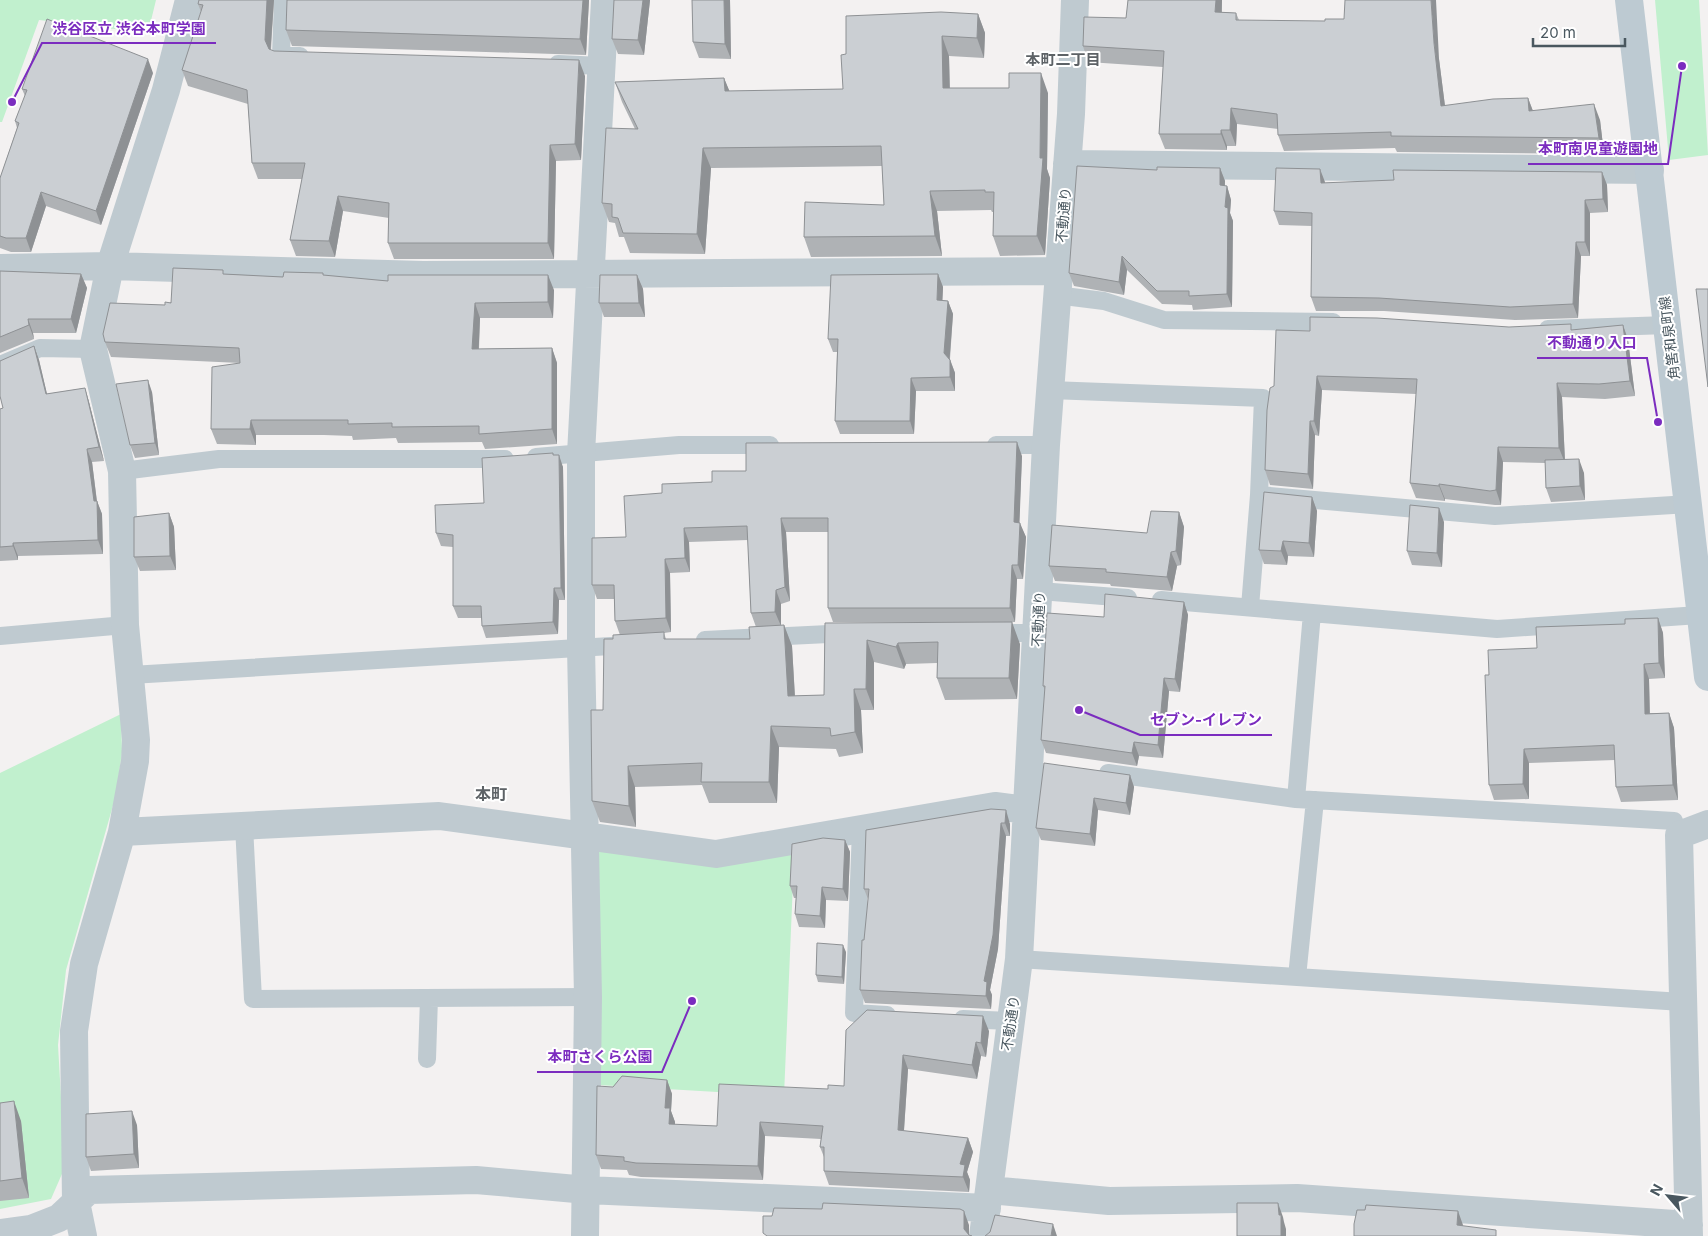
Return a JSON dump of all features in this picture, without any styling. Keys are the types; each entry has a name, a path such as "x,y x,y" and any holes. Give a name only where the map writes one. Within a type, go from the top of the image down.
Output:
{"main road":[{"name":"角筈和泉町線","path":"1629,0 1704,616 1708,676"}],"street":[{"path":"83,1236 76,1202 74,1031 84,964 122,832 135,761 136,740 125,625 122,471 93,349 110,266 166,90 189,0"},
{"path":"585,1236 588,997 581,647 581,454 604,0"},
{"name":"不動通り","path":"983,1236 1010,1021 1020,959 1028,810 1041,764 1037,633 1046,445 1067,164 1075,0"},
{"path":"1067,164 1650,170"},
{"path":"0,268 110,266 423,275 590,274 1057,283"},
{"path":"122,832 440,816 716,854 995,806 1028,810"},
{"path":"0,1233 31,1229 60,1218 89,1190 456,1181 587,1190 988,1199 1109,1201 1297,1198 1689,1230 1679,835 1708,824"}],"lane":[{"path":"283,0 281,56 320,57"},
{"path":"543,64 601,66"},
{"path":"1057,283 1104,301 1164,320 1354,322"},
{"path":"1534,330 1668,324"},
{"path":"0,365 40,348 93,349"},
{"path":"1050,390 1262,398 1259,495 1250,608"},
{"path":"122,471 219,459 489,460 581,454 679,444 788,445"},
{"path":"977,445 1046,445"},
{"path":"1259,495 1496,516 1689,504"},
{"path":"1040,591 1497,629 1704,616"},
{"path":"1296,799 1312,613"},
{"path":"0,636 125,625"},
{"path":"688,641 863,633"},
{"path":"979,633 1037,633"},
{"path":"131,676 639,644"},
{"path":"1090,770 1296,799 1674,821 1679,835"},
{"path":"1297,977 1316,800"},
{"path":"244,826 253,999 588,997"},
{"path":"861,829 854,1013 903,1016"},
{"path":"1020,959 1682,1002"},
{"path":"427,1059 428,998"},
{"path":"942,1018 1010,1021"}],"green space":[{"path":"0,0 156,0 148,33 39,20 2,122 0,122"},
{"path":"1655,0 1699,0 1708,155 1669,160"},
{"path":"121,714 122,752 116,795 66,970 58,1045 65,1167 51,1199 0,1209 0,773"},
{"path":"607,846 797,846 793,882 784,1096 598,1085 593,852"}],"building":[{"path":"199,0 267,0 265,40 269,49 274,51 579,60 575,144 550,145 548,243 388,243 389,203 338,196 329,241 290,240 305,163 252,163 247,90 182,70 203,5 198,4"},
{"path":"287,0 583,0 580,39 286,30"},
{"path":"614,0 643,0 638,40 612,39"},
{"path":"692,0 724,0 725,44 693,42"},
{"path":"1128,0 1216,0 1215,12 1236,13 1236,20 1325,21 1325,19 1344,19 1345,0 1431,0 1441,106 1493,99 1528,98 1529,111 1594,104 1599,138 1391,136 1391,132 1278,135 1277,114 1231,108 1230,130 1221,130 1221,134 1159,134 1164,51 1083,46 1084,17 1126,18"},
{"path":"941,12 978,14 977,38 942,36 943,88 1009,88 1009,73 1041,73 1040,158 1043,158 1037,236 993,236 994,192 985,192 985,190 930,191 935,236 804,237 805,202 884,205 881,146 703,148 697,234 623,233 618,218 612,217 612,204 602,203 606,128 638,129 615,82 724,78 725,91 843,89 841,55 846,54 846,16"},
{"path":"47,19 148,59 96,211 41,192 26,238 6,238 0,236 0,178 19,123 15,121 27,90 22,89"},
{"path":"1077,166 1157,170 1157,167 1220,168 1220,185 1227,186 1225,207 1228,208 1227,294 1189,296 1189,291 1157,291 1122,256 1119,282 1069,273"},
{"path":"1276,168 1320,169 1321,183 1394,180 1393,170 1602,172 1603,199 1585,200 1585,242 1576,242 1573,304 1510,307 1379,298 1311,297 1312,213 1274,211"},
{"path":"173,268 223,270 223,274 283,277 284,272 323,273 323,275 388,281 388,275 548,275 548,302 475,303 472,349 552,348 552,429 479,434 479,426 392,427 392,423 348,424 348,420 251,420 250,429 211,429 212,367 240,363 239,348 105,342 103,334 110,303 165,305 165,302 171,303"},
{"path":"0,271 81,274 71,319 28,319 29,325 0,337"},
{"path":"938,274 937,300 948,301 944,353 950,360 950,377 911,378 910,421 835,421 838,339 828,339 831,275"},
{"path":"600,275 637,275 639,303 599,303"},
{"path":"1696,289 1708,289 1708,387"},
{"path":"1310,317 1377,318 1509,327 1571,324 1571,330 1623,325 1630,381 1599,384 1557,383 1559,448 1498,447 1496,490 1490,491 1439,484 1439,486 1410,483 1417,379 1317,376 1314,421 1310,421 1308,474 1265,470 1267,410 1270,388 1274,386 1276,330 1310,331"},
{"path":"34,346 46,394 85,388 99,447 87,449 94,501 97,501 98,540 13,543 13,546 0,547 0,409 3,408 0,396 0,361"},
{"path":"148,380 155,443 130,445 116,384"},
{"path":"1017,442 1014,522 1020,523 1018,565 1012,565 1010,608 828,608 828,518 781,518 785,587 776,590 775,612 751,613 747,526 684,528 685,558 665,559 666,618 615,621 614,585 592,585 592,538 626,537 624,496 662,493 662,484 712,482 712,471 746,471 746,443"},
{"path":"553,453 553,455 559,455 561,588 554,588 553,622 482,626 481,606 453,606 453,535 436,533 435,505 484,503 482,458"},
{"path":"1579,459 1580,486 1546,488 1545,460"},
{"path":"1264,492 1312,497 1309,543 1283,541 1281,551 1259,550"},
{"path":"1410,505 1439,508 1437,553 1407,551"},
{"path":"1151,511 1179,512 1176,551 1171,552 1167,577 1106,572 1106,569 1049,566 1052,525 1147,533"},
{"path":"169,513 170,556 134,557 134,517"},
{"path":"1105,594 1184,602 1175,679 1164,678 1158,745 1134,742 1132,753 1041,740 1047,613 1104,617"},
{"path":"1658,618 1659,663 1644,664 1645,714 1669,713 1673,785 1616,787 1614,745 1524,749 1523,784 1489,785 1485,675 1489,675 1488,650 1537,648 1536,627 1625,624 1625,619"},
{"path":"1012,622 1009,678 937,678 938,642 898,643 896,647 867,640 866,689 854,689 855,732 831,736 830,728 771,726 769,782 701,782 702,763 628,766 629,806 592,801 591,710 603,710 604,639 613,639 613,635 664,632 664,639 750,639 749,627 784,625 788,696 824,695 825,623"},
{"path":"1044,763 1130,775 1126,803 1094,798 1090,834 1036,828"},
{"path":"991,809 1006,810 1005,823 1001,823 993,935 984,981 987,982 986,996 860,990 862,940 864,940 869,889 864,889 866,830"},
{"path":"823,838 845,840 843,889 822,887 820,916 795,914 797,886 790,886 792,844"},
{"path":"817,943 843,945 842,977 816,975"},
{"path":"867,1010 983,1016 981,1043 976,1042 972,1065 903,1055 898,1130 968,1138 960,1164 965,1165 963,1177 824,1171 824,1147 820,1147 823,1126 760,1122 758,1166 636,1163 624,1161 624,1157 596,1155 597,1086 613,1087 622,1076 667,1080 665,1108 670,1108 669,1124 717,1126 719,1084 828,1089 828,1085 844,1086 846,1030"},
{"path":"14,1101 22,1178 0,1181 0,1103"},
{"path":"132,1111 134,1154 86,1157 86,1114"},
{"path":"823,1203 960,1209 964,1211 964,1229 972,1236 767,1236 763,1233 763,1216 772,1216 774,1208 822,1209"},
{"path":"1237,1203 1278,1203 1279,1215 1281,1215 1281,1236 1237,1236"},
{"path":"1366,1205 1458,1211 1457,1225 1496,1230 1496,1236 1354,1236 1357,1210 1365,1210"},
{"path":"995,1215 1053,1224 1051,1236 985,1236 990,1232"}],"place":[{"name":"本町南児童遊園地","path":"1682,66"},
{"name":"渋谷区立 渋谷本町学園","path":"12,102"},
{"name":"不動通り入口","path":"1658,422"},
{"name":"セブン-イレブン","path":"1079,710"},
{"name":"本町さくら公園","path":"692,1001"}],"district":[{"name":"本町二丁目","path":"1063,59"},
{"name":"本町","path":"491,794"}]}
